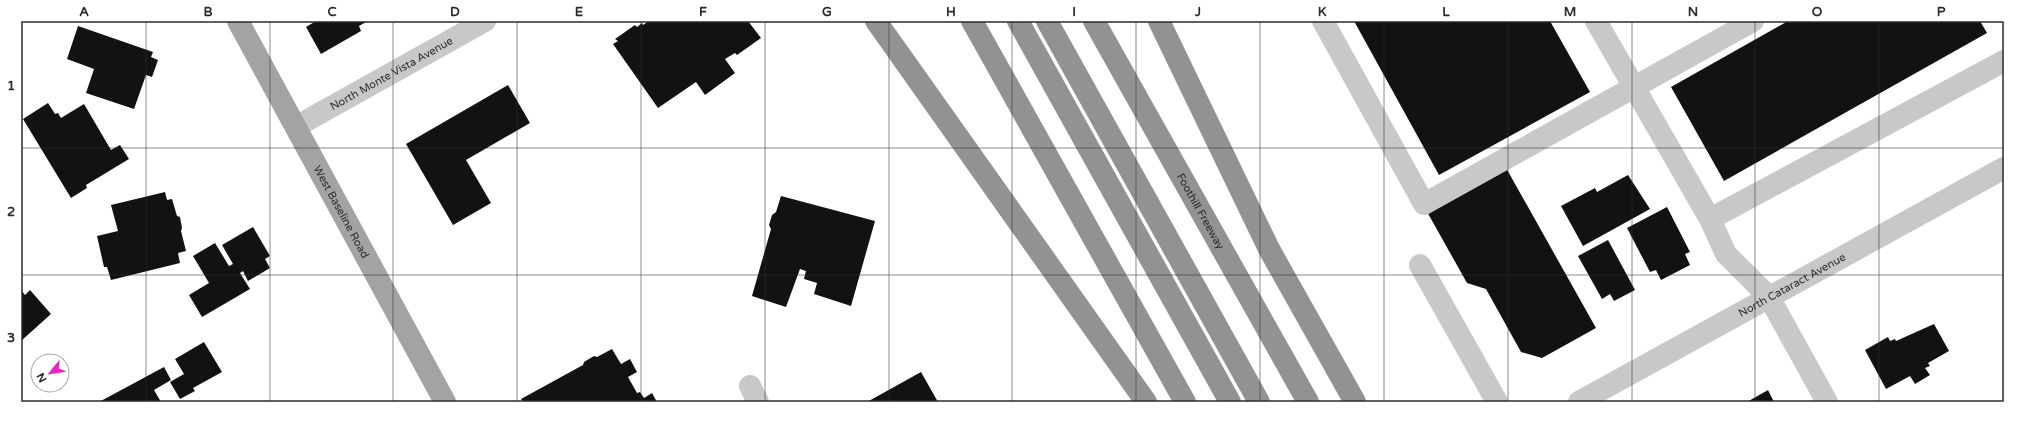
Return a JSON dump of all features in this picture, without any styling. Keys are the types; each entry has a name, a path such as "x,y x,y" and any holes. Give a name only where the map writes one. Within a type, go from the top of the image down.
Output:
{"highway":[{"path":"876,21 1146,402"},
{"path":"972,21 1185,402"},
{"path":"1018,21 1230,402"},
{"path":"1047,21 1259,402"},
{"name":"Foothill Freeway","path":"1094,21 1308,402"},
{"path":"1159,21 1270,249 1355,402"}],"main road":[{"name":"West Baseline Road","path":"238,21 297,126 445,402"}],"street":[{"name":"North Monte Vista Avenue","path":"297,126 485,21"},
{"path":"1323,21 1424,204 1633,86 1753,21"},
{"path":"1596,21 1710,219 1726,254 1769,298 1827,402"},
{"path":"1710,219 2004,61"},
{"name":"North Cataract Avenue","path":"1579,402 2004,168"},
{"path":"1420,265 1497,402"}],"building":[{"path":"316,21 368,21 359,26 361,31 321,54 306,27"},
{"path":"649,21 748,21 761,38 737,55 735,53 725,59 735,73 705,95 696,82 658,108 613,44 618,41 615,39 635,25 637,27 642,23 643,25"},
{"path":"1354,21 1550,21 1590,92 1439,175"},
{"path":"1788,21 1980,21 1987,33 1724,181 1671,87"},
{"path":"78,26 153,52 151,57 158,60 152,77 146,75 134,109 86,93 94,69 67,59"},
{"path":"508,85 530,123 466,160 491,203 453,225 406,144"},
{"path":"48,103 55,114 58,113 61,118 84,104 111,150 120,145 129,159 86,185 87,188 71,198 23,119"},
{"path":"1505,166 1596,328 1542,358 1521,352 1486,289 1467,283 1426,210"},
{"path":"1628,175 1650,209 1583,246 1561,206 1595,188 1597,192"},
{"path":"165,192 167,200 172,199 177,216 180,217 182,228 181,231 186,251 178,253 180,263 111,280 107,267 104,267 97,236 118,231 111,205"},
{"path":"781,196 875,221 851,306 814,294 817,283 804,279 806,271 800,269 786,307 752,296 771,229 769,225 772,215 776,212"},
{"path":"1667,207 1690,252 1685,254 1690,265 1661,280 1656,270 1650,272 1627,228"},
{"path":"253,227 270,256 265,259 270,268 248,281 243,271 240,273 250,289 202,317 189,295 209,283 193,256 215,243 229,266 233,264 222,245"},
{"path":"1608,240 1635,290 1614,301 1610,294 1602,299 1578,256"},
{"path":"21,290 25,295 30,290 51,314 21,341"},
{"path":"1934,324 1949,351 1928,363 1930,366 1925,368 1930,375 1915,384 1910,376 1886,389 1865,350 1888,337 1890,341 1895,339 1896,341"},
{"path":"204,342 222,372 193,388 195,391 180,399 170,382 184,374 175,359"},
{"path":"612,349 621,364 630,359 637,372 628,377 637,393 640,392 644,398 652,393 657,402 523,402 521,399 583,365 584,362 594,356 597,357"},
{"path":"164,367 171,380 154,390 161,402 99,402"},
{"path":"921,372 938,402 867,402"},
{"path":"1768,390 1774,402 1747,402"}]}
